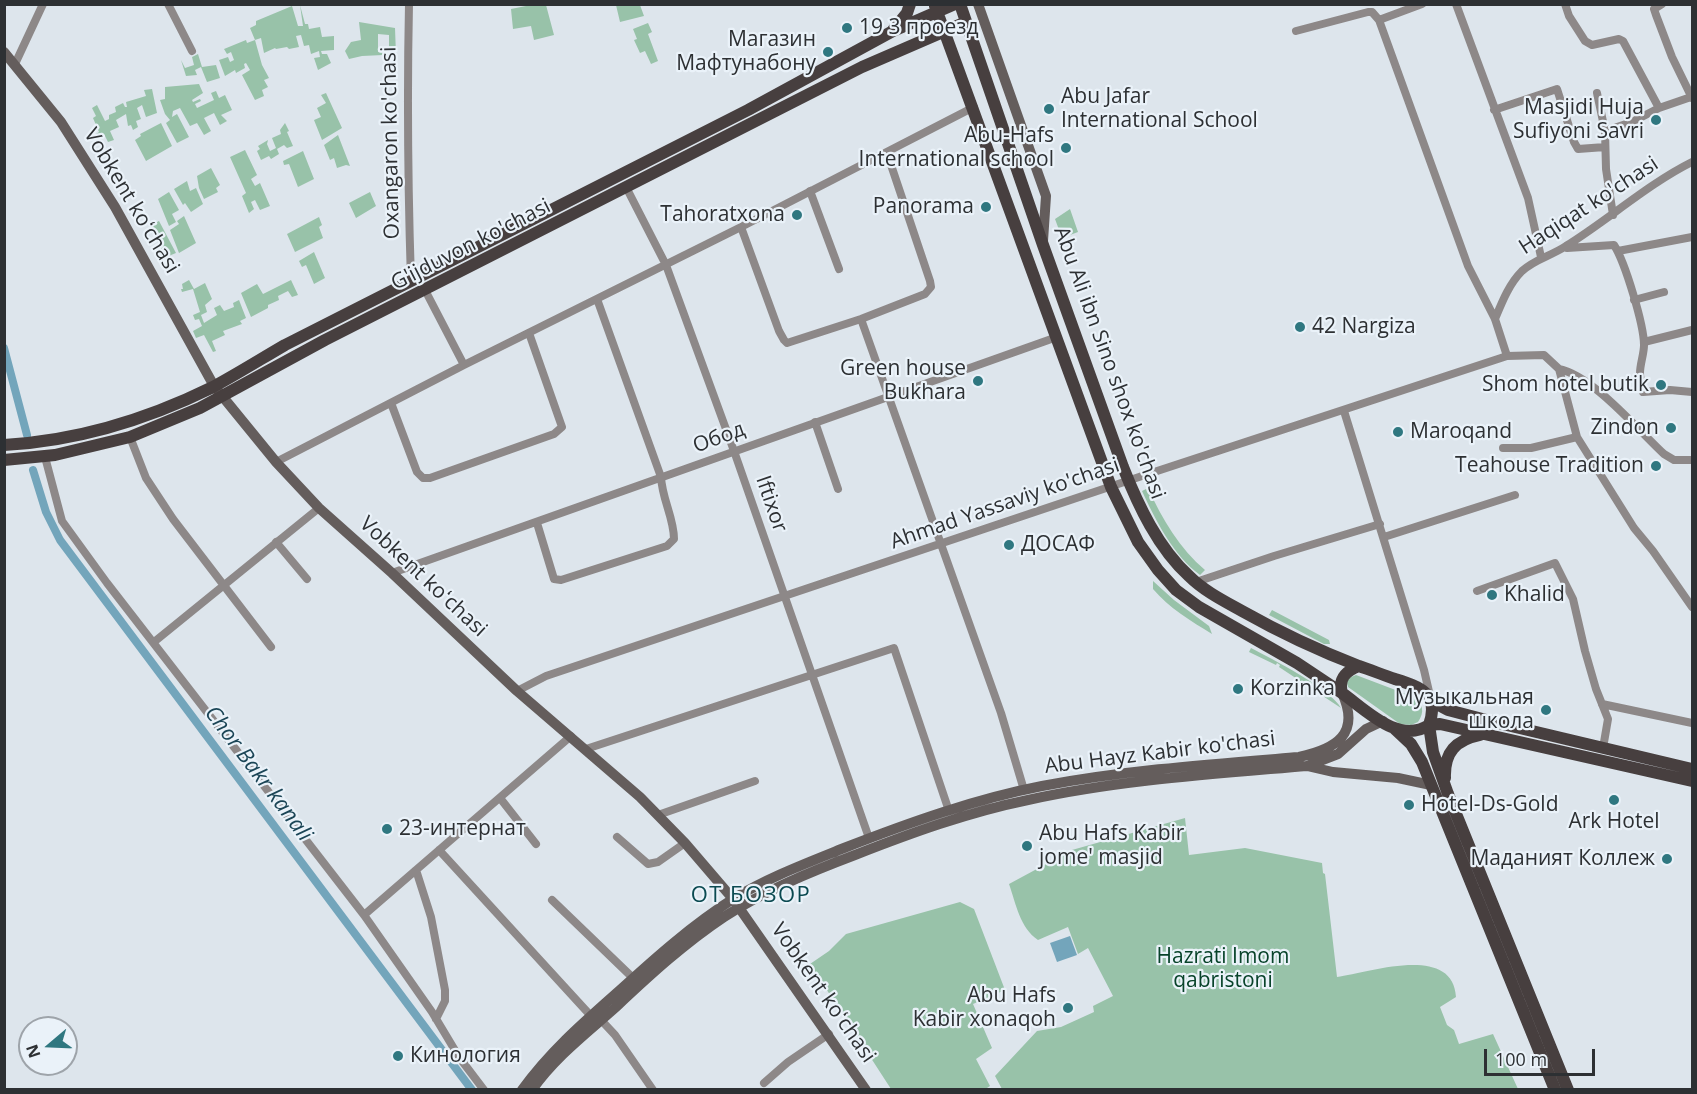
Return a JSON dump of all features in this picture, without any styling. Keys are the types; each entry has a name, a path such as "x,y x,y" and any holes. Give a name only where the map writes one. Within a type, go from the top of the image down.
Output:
{"main road":[{"path":"887,34 907,13 910,4"},
{"path":"887,34 936,8 955,4"},
{"name":"Abu Ali ibn Sino shox ko'chasi","path":"960,4 1128,481 1163,544 1181,568 1196,582 1225,601 1309,646 1411,684"},
{"path":"978,4 1046,196 1043,244"},
{"name":"Abu Ali ibn Sino shox ko'chasi","path":"936,8 1111,487 1138,542 1176,590 1199,607 1297,663 1395,729"},
{"name":"G'ijduvon ko'chasi","path":"4,460 45,456 130,437 222,398 272,368 862,67 966,22"},
{"name":"G'ijduvon ko'chasi","path":"4,445 55,440 99,430 155,413 214,386 285,345 748,110 887,34"},
{"name":"Vobkent koʻchasi","path":"4,52 61,122 115,207 222,398 276,462 319,508 392,573 517,691 586,749 685,843 736,903 866,1089"},
{"path":"1342,693 1341,682 1344,674 1359,666"},
{"path":"1411,684 1421,688 1431,701 1448,710 1692,769"},
{"name":"Abu Hayz Kabir ko'chasi","path":"522,1089 545,1059 736,903 846,858 984,811 1025,800 1316,753 1333,745 1345,734 1349,711 1342,693"},
{"path":"1431,701 1432,717 1429,725 1432,752 1568,1089"},
{"name":"Abu Hayz Kabir ko'chasi","path":"532,1089 548,1068 633,978 681,936 803,865 869,838 949,811 1024,790 1102,776 1234,767 1307,766 1338,754 1366,729 1383,721"},
{"path":"1395,729 1413,732 1429,725 1440,724 1692,781"},
{"path":"1395,729 1414,748 1431,785 1555,1089"},
{"path":"1448,794 1445,770 1450,752 1461,740 1485,734"},
{"path":"1307,766 1322,770 1398,778 1431,785"}],"street":[{"path":"15,64 43,4"},
{"path":"168,4 192,51"},
{"name":"Oxangaron ko'chasi","path":"409,4 407,127 411,281"},
{"path":"1379,20 1422,4"},
{"path":"1456,4 1528,198 1541,257"},
{"path":"1565,4 1569,16 1588,44 1619,39 1623,41 1659,108"},
{"path":"1605,131 1632,122 1659,108 1692,98 1654,9 1662,4"},
{"path":"1296,31 1368,12 1372,12 1379,20 1468,266 1495,319 1507,356"},
{"path":"1494,110 1557,89 1578,149 1605,147"},
{"path":"1598,93 1605,131 1606,169 1613,215"},
{"path":"276,462 974,107"},
{"path":"741,227 784,340 788,343 861,319 925,294 931,287 887,153"},
{"name":"Haqiqat ko'chasi","path":"1495,319 1509,289 1526,268 1541,257 1563,248 1692,162"},
{"name":"Iftixor","path":"626,187 666,265 869,838"},
{"path":"810,191 838,269"},
{"path":"1618,252 1692,237"},
{"path":"1563,248 1614,245 1634,300 1644,342 1643,363 1640,371 1643,392 1670,390 1692,393"},
{"path":"425,290 464,365"},
{"path":"1634,300 1664,292"},
{"path":"537,522 554,579 561,580 667,546 674,539 674,527 664,499 661,477 597,299"},
{"path":"861,319 1001,713 1024,790"},
{"path":"1644,342 1692,330"},
{"path":"391,403 417,471 423,478 430,478 554,434 562,427 560,417 529,333"},
{"name":"Обод","path":"392,573 1057,337"},
{"name":"Ahmad Yassaviy ko'chasi","path":"517,691 546,676 1507,356 1544,355 1559,369 1570,371 1597,389 1664,454 1674,460 1692,460"},
{"path":"1559,369 1577,437 1634,528 1653,550 1692,607"},
{"path":"1344,411 1423,666 1431,701"},
{"path":"815,422 838,489"},
{"path":"130,437 146,478 173,519 271,647"},
{"path":"1503,448 1531,448 1577,437"},
{"path":"45,456 62,521 364,915 436,1019 459,1057 484,1089"},
{"path":"1384,537 1515,495"},
{"path":"154,642 319,508"},
{"path":"1196,582 1380,524"},
{"path":"276,542 307,579"},
{"path":"1477,591 1555,563 1573,599 1584,651 1608,719 1604,748"},
{"path":"586,749 894,648 949,811"},
{"path":"1411,684 1419,678 1423,666"},
{"path":"1602,704 1692,723"},
{"path":"364,915 571,736"},
{"path":"658,815 755,781"},
{"path":"500,798 536,844"},
{"path":"617,837 648,864 658,862 685,843"},
{"path":"439,850 596,1018 615,1035 652,1089"},
{"path":"416,870 431,917 446,996 436,1019"},
{"path":"552,900 633,978"},
{"path":"764,1083 788,1062 829,1034"}],"green space":[{"path":"300,5 305,24 308,24 309,29 320,27 322,37 334,36 334,50 321,51 322,54 327,54 331,63 318,70 314,58 320,57 319,51 311,54 309,45 304,46 301,35 296,36 299,47 275,48 264,53 261,38 255,40 250,28 256,25 256,21 292,6 298,26 303,26"},
{"path":"546,5 554,35 534,40 531,26 513,29 511,9"},
{"path":"616,5 640,5 644,16 620,22"},
{"path":"359,22 395,28 396,55 389,56 389,35 378,34 378,52 383,55 349,59 345,51 351,42 361,40"},
{"path":"648,23 652,32 648,34 658,61 651,64 645,51 640,53 634,40 637,39 633,29"},
{"path":"246,40 247,43 255,40 262,65 269,78 264,80 268,87 262,90 264,96 255,100 242,75 250,70 246,63 245,68 236,73 235,70 225,76 219,60 228,57 230,62 234,60 231,52 227,54 224,49"},
{"path":"198,54 202,67 216,65 220,78 207,82 201,67 195,70 197,75 186,76 181,60 185,68 194,65 192,57"},
{"path":"199,84 203,93 192,100 193,102 200,99 201,101 195,104 197,108 214,100 211,93 216,91 219,98 225,95 232,110 221,115 227,121 220,125 214,113 204,118 211,131 204,135 197,123 190,126 180,108 173,111 172,117 177,114 189,137 177,143 166,123 170,120 160,100 165,99 165,87"},
{"path":"152,89 157,113 146,117 142,105 137,108 141,119 136,121 138,127 133,130 131,125 128,126 126,114 116,120 119,127 110,131 114,140 108,142 104,134 97,137 96,134 99,132 93,118 96,116 92,108 97,105 105,121 109,119 109,115 116,112 115,107 123,103 127,107 126,102 146,96 144,90"},
{"path":"326,93 342,128 322,140 314,120 321,117 317,108 326,103 321,95"},
{"path":"161,123 172,146 146,161 135,140 141,136 140,134"},
{"path":"285,123 293,146 287,148 284,145 277,149 279,154 271,159 269,156 261,160 257,151 260,149 258,146 268,140 270,151 276,148 272,138 281,134 280,130"},
{"path":"338,135 350,166 337,168 334,158 330,160 324,145"},
{"path":"245,150 257,175 251,179 255,186 260,183 270,206 260,210 255,200 251,202 254,209 249,213 242,196 246,193 230,157"},
{"path":"303,151 314,179 298,187 289,164 284,165 283,161"},
{"path":"211,168 220,185 216,188 218,192 204,199 197,176"},
{"path":"187,181 190,191 196,188 203,204 191,212 185,203 183,205 174,189"},
{"path":"169,192 179,210 172,214 176,222 169,226 158,199"},
{"path":"370,192 376,206 356,218 349,203"},
{"path":"1070,209 1078,232 1062,238 1055,219"},
{"path":"184,216 196,243 179,253 170,230 179,224 177,221"},
{"path":"319,217 322,225 319,227 323,238 295,252 287,234"},
{"path":"159,221 176,253 166,257 149,226"},
{"path":"314,252 325,278 314,284 306,265 302,267 299,261"},
{"path":"189,280 194,289 205,283 212,299 205,305 207,312 201,315 204,323 217,315 214,308 220,305 224,311 234,307 233,303 239,300 246,318 240,321 242,324 223,331 225,335 212,341 216,351 213,352 204,335 196,338 193,331 202,326 199,319 195,320 193,315 200,312 193,289 182,292 181,289 183,289 182,284"},
{"path":"291,280 298,295 292,297 288,291 278,296 279,300 268,305 268,308 251,317 241,293 257,284 263,294"},
{"path":"1148,488 1172,533 1205,570 1200,575 1173,548 1159,525 1142,491"},
{"path":"1153,581 1209,626 1212,634 1166,602 1153,589"},
{"path":"1272,610 1329,640 1330,644 1324,644 1269,615"},
{"path":"1251,648 1286,667 1326,692 1341,708 1279,667 1277,663 1276,665 1249,652"},
{"path":"1356,675 1414,697 1422,708 1422,715 1418,722 1411,725 1400,724 1348,687 1349,678"},
{"name":"Hazrati Imom qabristoni","path":"1185,818 1189,855 1245,848 1322,863 1337,977 1407,965 1425,966 1440,971 1451,980 1456,997 1440,1007 1447,1025 1454,1030 1459,1044 1493,1034 1518,1089 1002,1089 995,1076 1037,1031 1061,1027 1094,1012 1093,1006 1113,996 1088,948 1078,954 1068,927 1038,940 1032,935 1019,915 1009,884 1072,850"},
{"path":"960,902 974,909 1005,990 973,1004 992,1048 976,1059 990,1086 984,1090 891,1089 810,964 829,951 846,934"}],"water":[{"path":"1070,936 1077,955 1057,962 1050,943"}],"waterway":[{"name":"Chor Bakr kanali","path":"4,348 27,435"},
{"name":"Chor Bakr kanali","path":"33,470 46,512 60,540 472,1090"}],"place":[{"name":"19 3 проезд","path":"847,28"},
{"name":"Магазин Мафтунабону","path":"828,52"},
{"name":"Abu Jafar International School","path":"1049,109"},
{"name":"Masjidi Huja Sufiyoni Savri","path":"1656,120"},
{"name":"Abu-Hafs International school","path":"1066,148"},
{"name":"Panorama","path":"986,207"},
{"name":"Tahoratxona","path":"797,215"},
{"name":"42 Nargiza","path":"1300,327"},
{"name":"Green house Bukhara","path":"978,381"},
{"name":"Shom hotel butik","path":"1661,385"},
{"name":"Zindon","path":"1671,428"},
{"name":"Maroqand","path":"1398,432"},
{"name":"Teahouse Tradition","path":"1656,466"},
{"name":"ДОСАФ","path":"1009,545"},
{"name":"Khalid","path":"1492,595"},
{"name":"Korzinka","path":"1238,689"},
{"name":"Музыкальная школа","path":"1546,710"},
{"name":"Ark Hotel","path":"1614,800"},
{"name":"Hotel-Ds-Gold","path":"1409,805"},
{"name":"23-интернат","path":"387,829"},
{"name":"Abu Hafs Kabir jome' masjid","path":"1027,846"},
{"name":"Маданият Коллеж","path":"1667,859"},
{"name":"Abu Hafs Kabir xonaqoh","path":"1068,1008"},
{"name":"Кинология","path":"398,1056"}],"district":[{"name":"ОТ БОЗОР","path":"751,896"}]}
